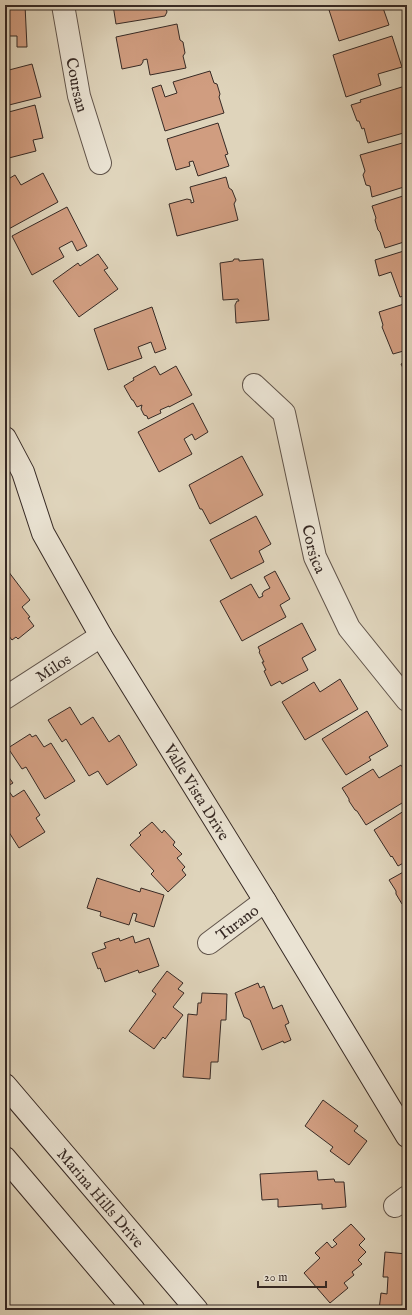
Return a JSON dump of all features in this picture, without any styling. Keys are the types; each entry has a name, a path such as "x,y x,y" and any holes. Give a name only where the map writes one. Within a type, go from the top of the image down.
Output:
{"street":[{"name":"Coursan","path":"63,5 79,96 100,163"},
{"name":"Corsica","path":"254,385 284,413 315,557 349,628 407,700"},
{"name":"Valle Vista Drive","path":"5,438 23,472 43,533 101,636 265,901 407,1136"},
{"name":"Milos","path":"5,698 101,636"},
{"name":"Turano","path":"209,943 265,901"},
{"name":"Marina Hills Drive","path":"5,1085 197,1310"},
{"path":"5,1158 134,1310"}],"building":[{"path":"5,5 25,5 27,47 17,47 17,36 5,36"},
{"path":"113,5 165,5 167,12 165,16 116,24"},
{"path":"329,5 382,5 389,25 339,41 329,10 331,9"},
{"path":"177,24 180,40 183,42 185,53 183,56 186,68 150,75 147,59 143,60 141,65 122,69 116,37"},
{"path":"392,36 402,67 378,74 381,85 346,97 333,55"},
{"path":"7,59 9,70 32,64 41,97 5,106 5,60"},
{"path":"210,71 214,83 217,84 224,113 165,131 152,88 161,85 165,97 177,93 173,82"},
{"path":"405,86 407,94 407,132 368,143 364,128 362,129 359,121 357,121 351,105 361,102 360,100"},
{"path":"35,105 43,138 33,140 36,151 5,159 5,113"},
{"path":"218,123 228,154 225,155 229,166 198,176 193,161 189,162 190,166 176,170 167,139"},
{"path":"406,140 407,174 404,175 407,186 372,197 370,186 366,185 363,175 365,171 360,155 406,142"},
{"path":"43,173 58,202 5,231 5,181 15,175 21,185"},
{"path":"226,177 229,188 232,190 236,200 234,204 238,220 177,236 169,204 187,199 191,200 191,203 194,202 190,187"},
{"path":"406,195 407,241 385,248 378,230 372,206"},
{"path":"67,207 87,246 77,251 72,241 59,248 64,257 32,275 12,236"},
{"path":"407,250 407,295 400,297 391,272 379,276 375,260"},
{"path":"98,254 108,268 104,270 118,289 79,317 53,281 78,263 80,266"},
{"path":"234,259 239,259 239,261 263,259 269,320 236,323 235,305 237,301 239,301 238,299 223,300 220,263 233,261"},
{"path":"407,303 407,350 393,354 382,327 383,325 379,312"},
{"path":"152,307 166,349 155,353 151,342 138,347 142,358 108,370 94,329"},
{"path":"407,361 407,376 401,364"},
{"path":"155,366 160,375 176,366 192,395 160,410 161,413 148,419 141,409 142,405 137,407 124,386 134,380 133,378"},
{"path":"193,403 208,432 195,440 192,434 184,439 192,454 159,472 138,432"},
{"path":"242,456 263,495 210,524 202,509 200,509 189,485"},
{"path":"256,516 271,544 259,551 264,562 231,579 210,540"},
{"path":"5,567 30,600 22,607 30,617 28,618 34,626 18,639 16,637 12,640 5,631"},
{"path":"275,571 290,599 280,605 286,617 242,641 220,601 251,584 259,598 263,596 262,594 264,591 270,588 264,577"},
{"path":"302,623 316,650 302,658 308,670 282,684 280,681 271,686 264,671 266,670 262,662 264,662 258,647"},
{"path":"340,679 358,709 305,740 282,702 314,682 320,692"},
{"path":"70,707 81,725 93,717 109,742 119,735 137,765 107,785 98,771 89,776 66,739 62,742 48,720"},
{"path":"367,711 388,746 369,757 371,760 346,775 322,739"},
{"path":"30,734 32,737 36,735 44,747 51,743 75,781 45,799 26,767 22,769 8,748"},
{"path":"401,765 407,775 407,800 366,825 349,801 342,788 373,769 379,778"},
{"path":"5,772 13,783 6,787 13,797 24,790 40,815 36,818 45,832 19,848 5,826"},
{"path":"407,809 407,861 398,866 374,830"},
{"path":"152,822 162,833 164,830 175,842 173,845 182,854 177,858 185,867 182,870 186,875 168,892 151,874 154,871 130,845 141,835 139,833"},
{"path":"407,870 407,908 405,904 402,904 389,880"},
{"path":"97,878 140,892 141,888 164,895 154,927 135,921 137,914 133,913 129,925 100,916 101,912 87,908"},
{"path":"133,936 135,943 149,938 159,966 139,973 138,970 105,982 92,953 106,948 104,943 119,938 120,941"},
{"path":"167,971 183,983 178,989 184,993 173,1007 183,1015 165,1039 163,1037 154,1049 129,1031 156,994 152,991"},
{"path":"258,983 260,988 264,986 273,1009 282,1005 289,1023 285,1025 291,1040 284,1043 283,1041 262,1050 250,1020 244,1017 235,993"},
{"path":"202,993 227,994 226,1020 221,1020 218,1062 211,1062 210,1079 183,1077 188,1014 197,1015 198,1003 201,1003"},
{"path":"323,1100 358,1126 354,1131 367,1141 349,1165 330,1151 333,1147 305,1126"},
{"path":"317,1171 318,1180 334,1179 335,1182 344,1182 346,1207 322,1209 322,1204 278,1207 278,1199 262,1200 260,1174"},
{"path":"351,1224 365,1239 359,1245 366,1252 358,1260 362,1264 352,1272 354,1275 344,1283 348,1288 330,1303 304,1273 320,1258 315,1253 327,1242 332,1248 337,1244 333,1240"},
{"path":"385,1252 407,1254 407,1310 379,1310 381,1293 387,1294 388,1277 383,1277"}]}
